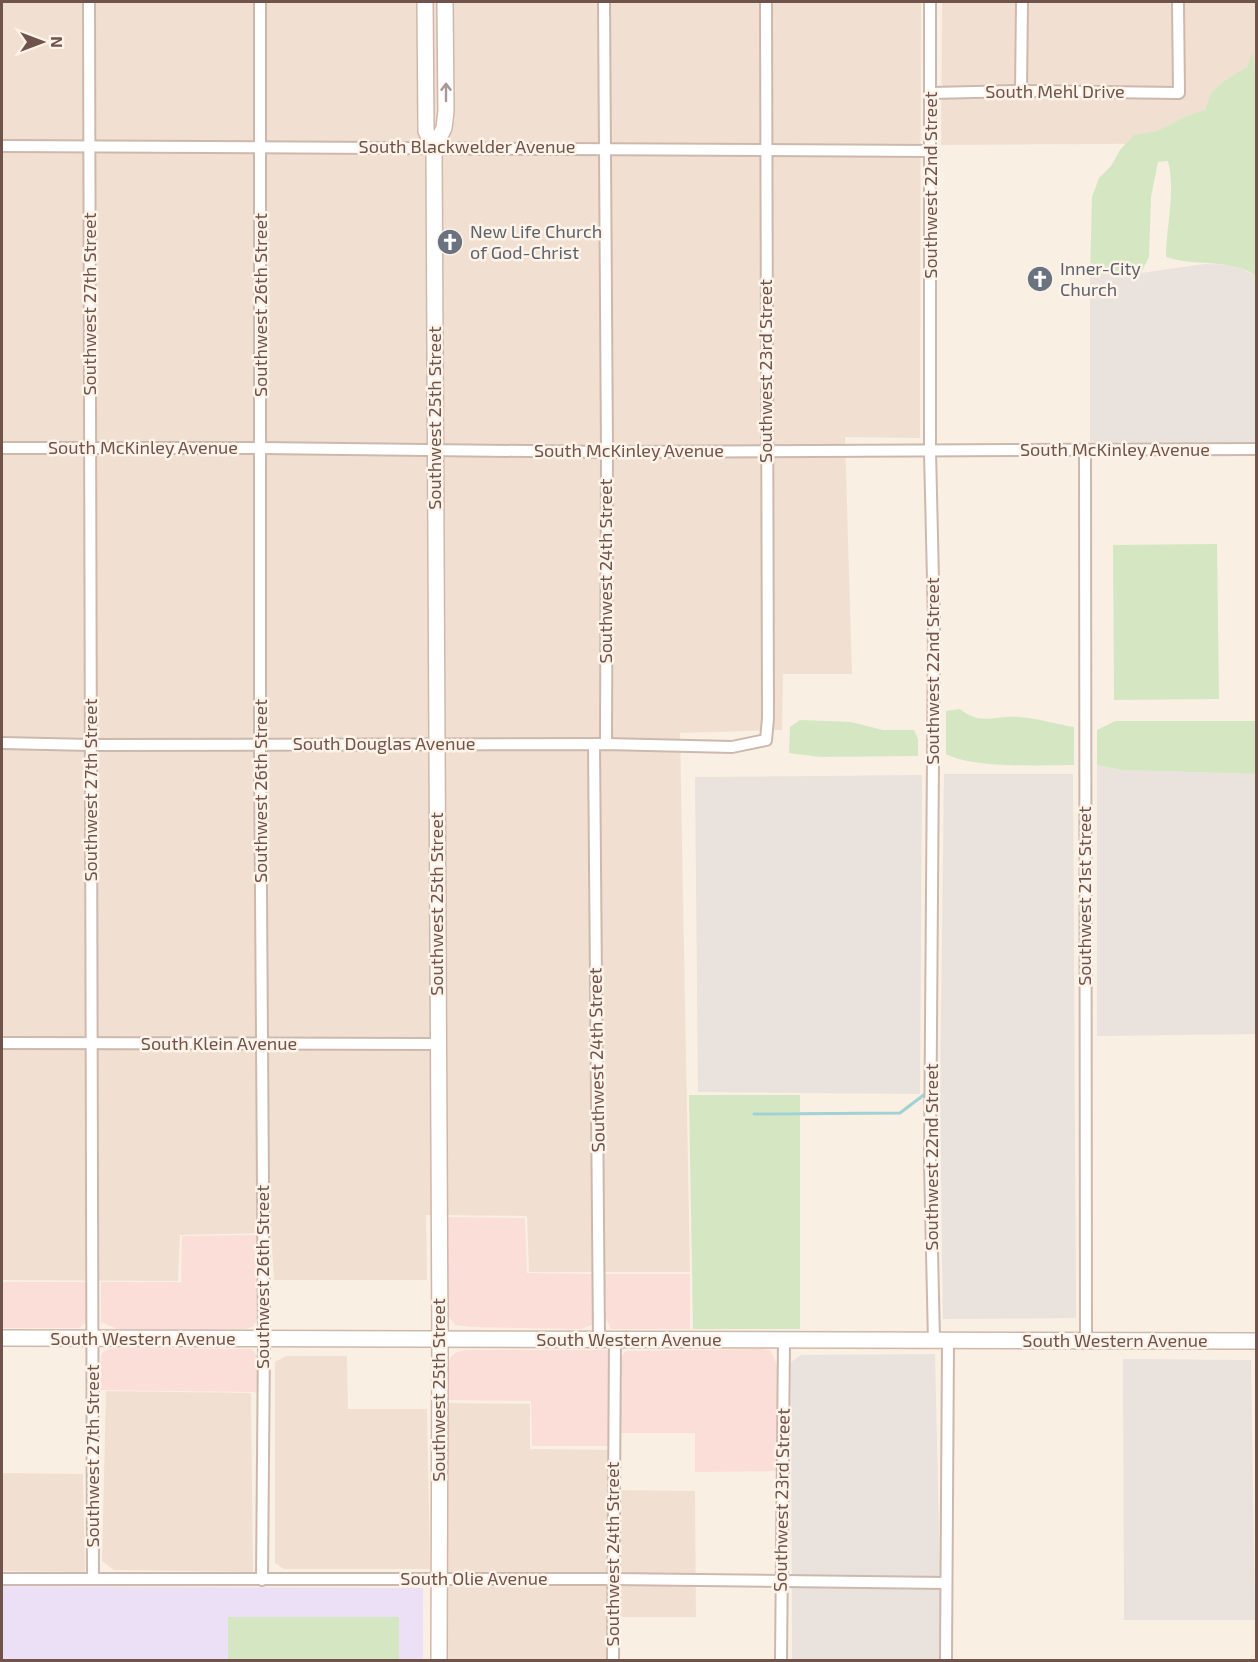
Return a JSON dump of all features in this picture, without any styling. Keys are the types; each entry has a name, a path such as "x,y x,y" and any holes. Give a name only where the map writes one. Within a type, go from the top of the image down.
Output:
{"street":[{"name":"Southwest 27th Street","path":"89,2 93,1579"},
{"name":"Southwest 26th Street","path":"260,2 260,744 264,1339 261,1580"},
{"name":"Southwest 25th Street","path":"425,2 426,131 434,148 440,1340 439,1660"},
{"name":"Southwest 25th Street","path":"434,148 444,128 446,111 445,2"},
{"name":"Southwest 24th Street","path":"604,2 606,744"},
{"name":"Southwest 23rd Street","path":"766,2 768,718 766,740"},
{"name":"Southwest 22nd Street","path":"930,2 932,151 930,451 934,623 930,1162 941,1341 946,1660"},
{"path":"1021,91 1022,2"},
{"name":"South Mehl Drive","path":"931,93 1021,91 1179,93 1178,2"},
{"name":"South Blackwelder Avenue","path":"2,146 932,151"},
{"name":"South McKinley Avenue","path":"2,448 607,452 1257,449"},
{"name":"Southwest 21st Street","path":"1085,451 1086,1341"},
{"name":"South Douglas Avenue","path":"2,743 90,745 436,743 732,747 766,740"},
{"name":"Southwest 24th Street","path":"594,744 599,1340"},
{"name":"South Klein Avenue","path":"2,1043 437,1044"},
{"name":"South Western Avenue","path":"2,1338 1257,1341"},
{"name":"Southwest 24th Street","path":"613,1660 615,1340"},
{"name":"Southwest 23rd Street","path":"782,1660 784,1340"},
{"name":"South Olie Avenue","path":"2,1579 613,1579 946,1582"}],"shaded area":[{"path":"2,2 921,2 920,438 845,437 852,674 783,674 782,730 680,733 690,1272 529,1272 527,1216 426,1215 427,1280 274,1280 271,1233 180,1235 178,1281 2,1280"},
{"path":"942,2 1256,2 1256,143 941,145"},
{"path":"1205,264 1234,265 1256,276 1256,442 1090,442 1090,275 1141,273"},
{"path":"1097,765 1121,770 1256,774 1255,1034 1097,1036"},
{"path":"944,774 1073,774 1076,1318 943,1319 940,1098"},
{"path":"922,775 920,1094 698,1092 695,777"},
{"path":"445,1217 525,1218 527,1273 593,1274 594,1316 592,1325 581,1329 455,1325 447,1314"},
{"path":"258,1235 259,1317 253,1327 213,1330 117,1329 101,1322 101,1282 181,1282 182,1236"},
{"path":"604,1274 690,1274 690,1329 611,1329 605,1316"},
{"path":"2,1282 89,1282 88,1321 79,1328 2,1328"},
{"path":"113,1348 251,1349 258,1356 258,1392 99,1390 101,1355 104,1351"},
{"path":"465,1350 608,1350 609,1446 532,1446 531,1401 448,1400 450,1358 455,1353"},
{"path":"770,1350 778,1367 777,1471 695,1472 695,1433 620,1433 620,1363 626,1351"},
{"path":"935,1354 942,1660 792,1660 791,1362 801,1355"},
{"path":"286,1356 347,1356 348,1409 427,1409 430,1569 284,1569 275,1563 275,1362"},
{"path":"1123,1359 1251,1360 1255,1620 1124,1620"},
{"path":"106,1391 251,1393 253,1572 114,1570 102,1561"},
{"path":"448,1403 530,1404 530,1449 609,1450 607,1490 695,1491 696,1617 608,1617 607,1660 446,1660"},
{"path":"2,1473 83,1474 85,1572 2,1571"},
{"path":"2,1586 423,1588 423,1660 2,1660"}],"green space":[{"path":"1253,51 1256,87 1256,276 1236,267 1166,257 1171,197 1168,161 1158,162 1151,197 1149,257 1141,273 1090,275 1092,197 1099,178 1134,135 1157,131 1205,110 1211,93 1224,81 1247,67"},
{"path":"1217,544 1219,699 1114,700 1113,545"},
{"path":"960,709 981,718 1025,718 1074,727 1074,765 991,764 958,759 946,754 946,711"},
{"path":"800,720 851,722 883,730 914,730 918,739 918,756 820,757 789,753 790,727"},
{"path":"1115,721 1256,721 1256,774 1121,770 1097,765 1097,730"},
{"path":"689,1095 800,1095 800,1112 753,1114 800,1114 800,1329 693,1329"},
{"path":"228,1617 399,1617 399,1660 228,1660"}],"waterway":[{"path":"754,1114 900,1113 925,1094"}],"place":[{"name":"New Life Church of God-Christ","path":"450,242"},
{"name":"Inner-City Church","path":"1040,279"}]}
